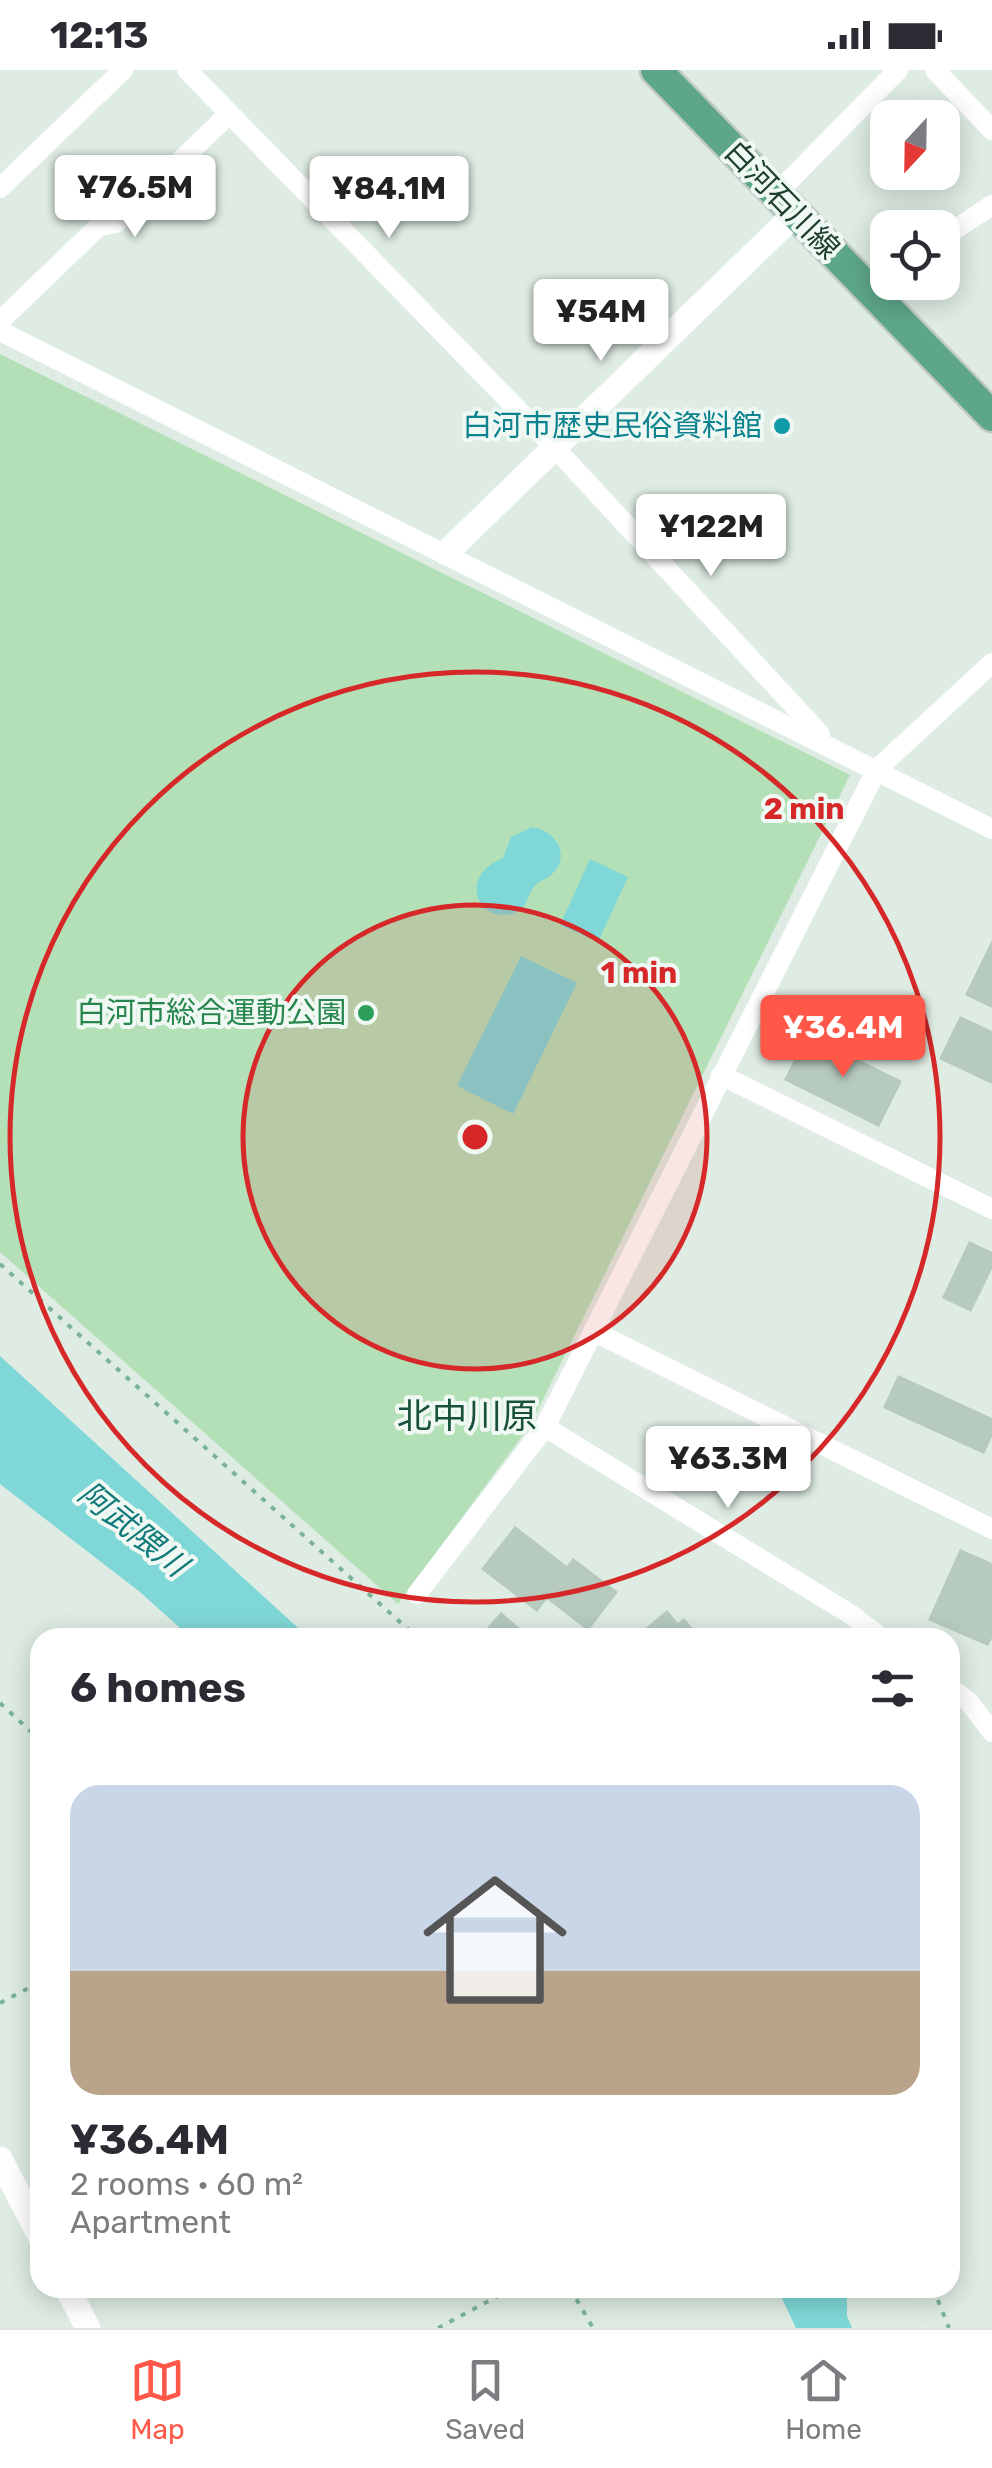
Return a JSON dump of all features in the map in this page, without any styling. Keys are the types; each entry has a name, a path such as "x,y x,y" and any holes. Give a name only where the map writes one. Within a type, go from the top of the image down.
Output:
{"main road":[{"name":"白河石川線","path":"656,70 785,204 870,277"},
{"name":"白河石川線","path":"894,300 992,416"}],"street":[{"path":"0,188 122,70"},
{"path":"187,70 555,448 830,745"},
{"path":"446,553 555,448 785,204 898,70"},
{"path":"935,70 987,115"},
{"path":"0,321 99,226 116,223 230,114"},
{"path":"960,226 992,206"},
{"path":"0,331 992,829"},
{"path":"417,1594 545,1427 878,769 992,662"},
{"path":"721,1075 992,1208"},
{"path":"595,1332 992,1529"},
{"path":"545,1427 869,1628"},
{"path":"960,1695 992,1732"},
{"path":"0,2159 30,2217"},
{"path":"72,2298 88,2328"}],"path":[{"path":"0,1264 407,1628"},
{"path":"0,1703 30,1731"},
{"path":"0,2004 30,1988"},
{"path":"438,2328 494,2298"},
{"path":"576,2298 594,2328"},
{"path":"937,2298 949,2328"}],"green space":[{"name":"白河市総合運動公園","path":"0,354 850,775 531,1424 398,1604 0,1252"}],"water":[{"path":"532,827 548,833 558,844 558,867 535,886 521,910 494,914 479,899 480,878 488,867 503,858 511,837"},
{"path":"590,859 628,877 598,942 560,925"},
{"path":"521,956 577,983 513,1114 457,1086"},
{"name":"阿武隈川","path":"0,1356 298,1628 180,1628 140,1592 0,1484"},
{"path":"782,2298 847,2298 852,2328 796,2328"}],"building":[{"path":"992,940 992,1008 965,995"},
{"path":"960,1016 992,1031 992,1084 939,1059"},
{"path":"807,1034 902,1081 879,1127 784,1080"},
{"path":"969,1241 992,1252 992,1269 971,1312 942,1298"},
{"path":"898,1375 992,1418 992,1437 984,1454 883,1408"},
{"path":"515,1526 567,1566 573,1558 618,1592 590,1628 584,1628 547,1599 537,1612 481,1569"},
{"path":"960,1549 992,1563 992,1638 988,1646 960,1634 960,1628 946,1628 928,1620"},
{"path":"667,1610 678,1623 684,1618 692,1628 646,1628"},
{"path":"501,1612 519,1628 487,1628"}],"place":[{"name":"白河市歴史民俗資料館","path":"782,426"},
{"name":"白河市総合運動公園","path":"366,1013"}],"district":[{"name":"北中川原","path":"467,1416"}]}
